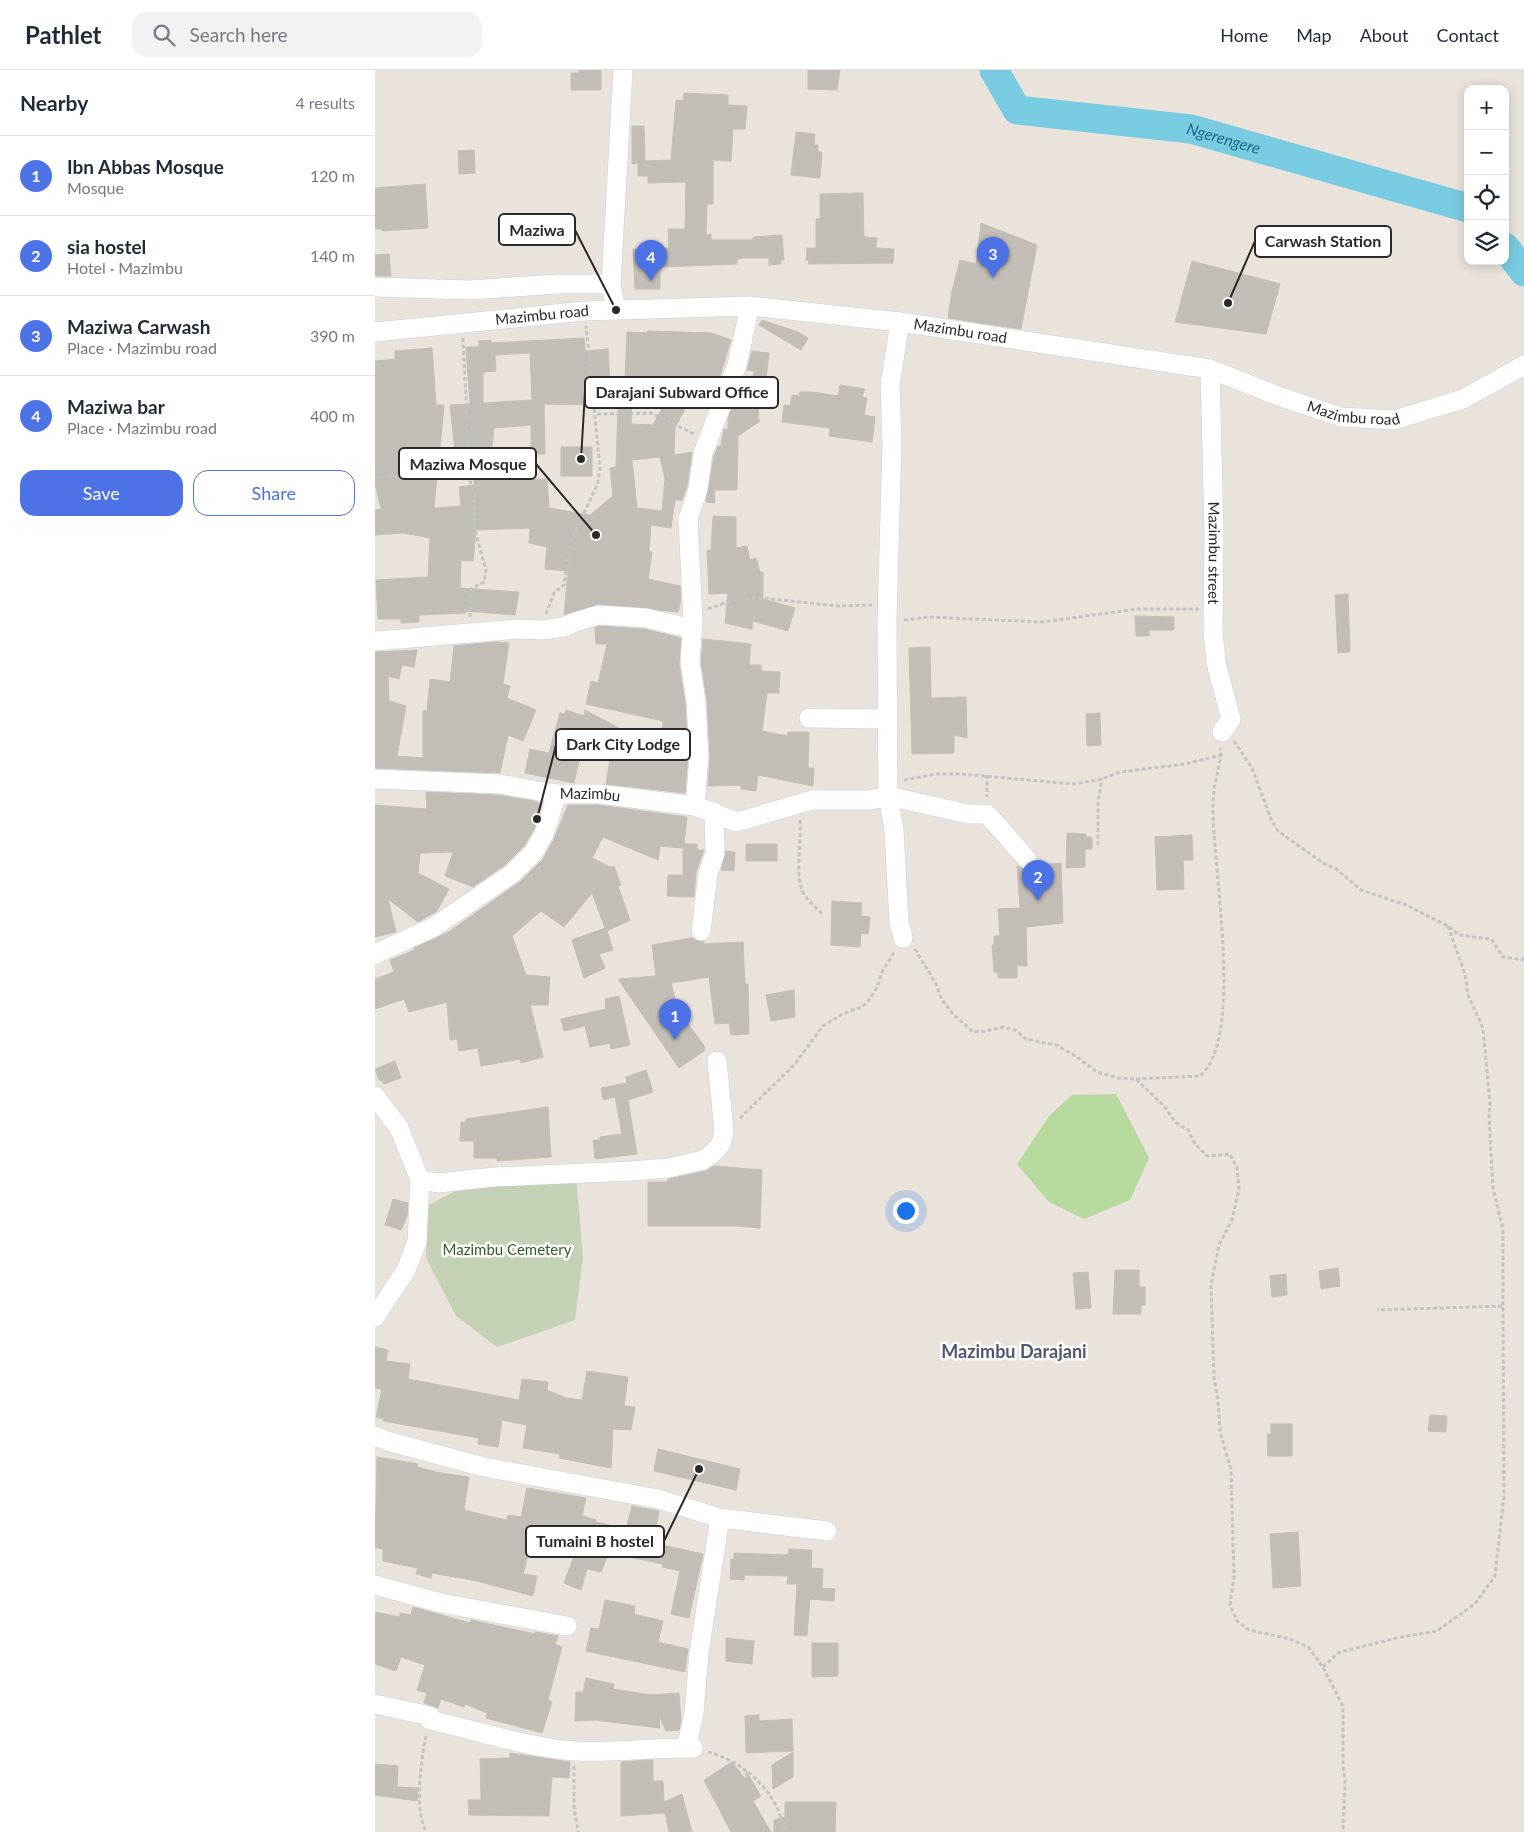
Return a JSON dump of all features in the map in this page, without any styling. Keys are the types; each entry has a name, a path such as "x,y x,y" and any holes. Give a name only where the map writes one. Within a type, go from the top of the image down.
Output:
{"street":[{"path":"616,310 611,284 623,70"},
{"path":"375,287 469,290 558,284 611,284"},
{"path":"695,806 699,757 696,701 690,662 693,625 688,519 698,489 703,453 737,365 751,306"},
{"name":"Mazimbu road","path":"375,332 585,310 751,306 899,322 1210,369 1281,397 1341,417 1394,420 1463,399 1524,364"},
{"path":"899,322 890,385 892,443 887,614 887,720 888,793 894,830 899,922 903,938"},
{"name":"Mazimbu street","path":"1210,369 1214,533 1212,609 1216,663 1231,719 1222,732"},
{"path":"375,641 472,632 564,628 575,622 598,615 646,618 693,625"},
{"path":"809,718 887,720"},
{"name":"Mazimbu","path":"375,779 499,784 557,794 599,794 695,806 737,822 812,800 871,800 888,793"},
{"path":"888,793 968,814 987,814 1027,859"},
{"path":"375,954 434,927 513,873 533,853 544,834 557,794"},
{"path":"701,932 708,874 715,853 714,812"},
{"path":"420,1180 438,1183 494,1177 667,1168 703,1160 721,1144 724,1132 717,1061"},
{"path":"375,1096 399,1128 420,1180 417,1242 406,1270 375,1316"},
{"path":"375,1436 387,1441 485,1467 658,1499 720,1518 827,1531"},
{"path":"693,1748 688,1740 694,1713 699,1653 720,1518"},
{"path":"375,1585 441,1603 567,1626"},
{"path":"375,1704 430,1716 430,1720 537,1745 575,1751 659,1747 693,1748"}],"path":[{"path":"542,630 555,593 564,585 570,544 597,485 600,469 585,310"},
{"path":"463,323 469,460 467,472 474,493 474,527 486,570 484,582 471,589 468,607 472,632"},
{"path":"597,414 651,413 685,431 699,435"},
{"path":"375,478 467,472"},
{"path":"693,625 707,609 736,598 887,614 1042,622 1137,609 1212,609"},
{"path":"724,1132 732,1127 794,1065 823,1026 844,1013 862,1007 869,1000 882,972 903,938 915,949 927,967 943,1000 954,1015 972,1031 981,1032 1003,1027 1015,1030 1026,1039 1056,1045 1077,1057 1097,1072 1117,1078 1135,1080 1199,1076 1208,1068 1221,1025 1224,942 1213,805 1221,756 1222,732"},
{"path":"1222,732 1237,743 1252,768 1277,831 1323,863 1335,868 1361,890 1406,905 1448,926 1459,935 1491,939 1503,957 1524,960"},
{"path":"888,793 898,781 936,774 987,775 1074,784 1102,779 1121,772 1185,764 1221,756"},
{"path":"987,775 987,814"},
{"path":"1098,845 1097,801 1102,779"},
{"path":"799,804 802,838 800,879 802,892 822,914"},
{"path":"1323,1666 1338,1653 1344,1651 1401,1637 1437,1631 1475,1604 1495,1576 1504,1495 1503,1229 1493,1188 1490,1104 1483,1028 1468,995 1465,974 1448,926"},
{"path":"1135,1080 1164,1106 1176,1123 1187,1130 1195,1144 1207,1156 1231,1154 1237,1168 1239,1188 1236,1209 1219,1245 1211,1285 1214,1377 1219,1401 1220,1432 1231,1470 1234,1577 1230,1605 1237,1621 1249,1630 1290,1639 1308,1647 1323,1666 1343,1706 1343,1764 1345,1781 1343,1832"},
{"path":"1377,1310 1503,1306"},
{"path":"426,1832 419,1815 422,1758 430,1716"},
{"path":"693,1748 733,1762 757,1779 774,1804 783,1823 784,1832"},
{"path":"575,1751 573,1797 578,1832"}],"green space":[{"path":"1116,1094 1149,1158 1130,1200 1084,1219 1049,1202 1017,1164 1050,1115 1072,1095"},
{"name":"Mazimbu Cemetery","path":"488,1174 576,1176 583,1258 575,1320 497,1347 456,1316 426,1258 427,1206"}],"building":[{"path":"579,70 601,70 601,90 571,90 571,73 579,73"},
{"path":"808,70 840,70 837,90 808,89"},
{"path":"684,93 728,95 728,105 747,106 745,129 733,129 731,161 713,160 713,204 707,204 706,235 711,234 711,240 753,240 753,237 782,235 784,260 781,260 781,264 769,265 769,258 743,258 737,259 737,264 660,267 660,289 635,289 633,249 669,248 668,229 685,229 686,184 685,182 648,183 648,176 638,176 638,163 632,164 632,126 644,126 645,161 671,160 676,100 683,101"},
{"path":"796,132 815,134 814,145 818,145 818,152 822,152 820,178 791,175"},
{"path":"474,150 475,173 459,174 458,151"},
{"path":"425,184 428,228 382,231 382,229 375,229 375,188"},
{"path":"863,193 864,237 877,238 876,248 894,249 893,263 808,264 809,260 806,260 807,248 816,248 816,219 820,219 820,194"},
{"path":"981,223 1037,245 1021,329 948,318 952,291 960,260 976,264"},
{"path":"389,254 391,276 375,276 375,255"},
{"path":"1192,261 1280,284 1266,334 1175,322"},
{"path":"762,320 798,332 808,338 801,350 759,325"},
{"path":"648,331 712,333 731,340 718,383 697,379 651,381 689,401 675,428 674,455 692,452 687,486 682,500 675,500 671,528 651,525 649,552 652,552 648,579 680,586 681,600 678,612 598,604 564,615 568,571 545,569 547,547 529,543 530,528 476,530 473,561 461,560 460,588 519,592 515,615 466,611 466,613 419,615 419,622 401,623 401,619 378,619 376,580 428,577 430,538 404,533 375,535 375,510 381,509 375,483 375,361 395,359 395,351 432,348 436,405 444,405 434,508 461,506 459,487 474,485 475,462 456,462 450,405 470,404 466,347 479,347 479,341 491,340 491,343 584,338 585,351 608,349 610,387 590,387 590,405 544,404 545,454 531,454 531,425 494,428 491,454 527,455 525,480 547,479 549,508 590,515 613,496 610,468 616,467 619,379 625,379 627,332 647,333","holes":["530,353 532,400 483,403 483,372 496,371 495,355","632,395 667,399 653,425 631,424","660,457 665,479 662,511 637,508 632,460"]},
{"path":"752,351 769,353 764,397 752,395 754,371 747,370"},
{"path":"840,385 865,389 862,397 867,398 864,415 875,417 872,442 829,436 830,428 782,422 784,405 790,406 792,395 799,396 800,392 812,392 838,396"},
{"path":"737,396 759,397 758,418 760,421 738,436 737,490 714,490 715,503 706,502 714,456 718,446 721,446 724,429 728,430 728,418"},
{"path":"561,447 592,447 592,476 561,476"},
{"path":"713,516 736,517 736,548 747,546 750,560 756,558 760,572 763,572 763,599 795,608 788,631 753,621 752,629 725,623 728,593 709,594 707,550 711,550"},
{"path":"1348,594 1350,652 1338,653 1335,595"},
{"path":"1135,616 1174,617 1174,630 1149,630 1149,636 1136,636"},
{"path":"599,626 644,629 681,638 679,664 685,702 688,757 685,793 606,784 611,752 589,743 584,758 580,757 574,783 525,773 530,749 549,753 560,713 565,714 566,710 584,716 585,710 634,736 629,743 661,751 663,721 586,704 591,681 598,683 607,644 596,644 595,628"},
{"path":"703,639 751,644 749,665 761,665 761,671 780,672 779,693 767,693 762,731 788,736 788,732 809,732 808,768 814,768 813,786 758,775 756,791 741,789 741,785 708,786 710,756 707,700 701,662"},
{"path":"495,642 509,643 503,684 510,686 507,698 536,710 523,741 508,735 500,773 375,768 375,652 417,650 414,667 402,665 399,679 388,676 389,701 406,706 397,756 423,758 423,710 427,711 430,679 450,682 454,646"},
{"path":"930,647 931,698 966,697 967,738 954,735 954,753 912,754 909,648"},
{"path":"1100,713 1101,745 1087,746 1086,714"},
{"path":"426,792 498,795 534,801 541,804 541,807 534,829 524,846 506,864 473,887 445,876 453,852 420,853 418,873 449,889 437,911 418,922 388,899 396,932 375,937 375,805 427,809"},
{"path":"568,805 598,805 687,817 684,844 697,844 697,850 704,850 696,872 694,897 667,896 668,875 683,875 683,848 660,846 658,860 603,837 592,858 610,867 614,866 621,885 618,886 630,920 607,931 613,950 599,954 605,968 584,978 572,940 605,928 592,893 564,927 541,911 512,936 526,975 550,977 548,1005 530,1005 543,1057 521,1063 520,1059 481,1066 478,1048 459,1051 457,1039 450,1040 447,1002 409,1012 404,999 375,1009 375,979 394,972 390,960 415,950 414,948 447,933 521,881 543,859 554,839"},
{"path":"1067,833 1086,834 1086,837 1092,837 1092,849 1085,849 1085,867 1066,868"},
{"path":"1192,835 1193,860 1183,860 1184,889 1157,890 1155,837"},
{"path":"746,844 777,844 777,861 746,861"},
{"path":"726,851 735,852 734,871 721,870"},
{"path":"1061,863 1063,923 1026,927 1027,966 1017,965 1017,978 998,978 998,973 994,972 992,945 994,945 994,936 1000,936 998,909 1020,908 1017,866 1029,870 1036,865"},
{"path":"832,901 862,903 861,916 870,917 868,934 861,933 860,947 831,945"},
{"path":"691,938 704,942 704,944 743,942 745,984 748,984 749,1034 731,1035 729,1023 715,1024 709,977 671,983 678,1010 705,1047 704,1051 679,1068 618,979 656,976 652,945"},
{"path":"794,990 795,1017 771,1021 766,995"},
{"path":"619,996 630,1045 611,1049 610,1043 590,1047 585,1026 564,1031 561,1019 606,1009 605,999"},
{"path":"395,1061 401,1078 384,1084 379,1080 375,1069"},
{"path":"646,1070 653,1092 628,1100 637,1154 595,1159 593,1140 600,1140 600,1137 622,1134 615,1097 603,1100 601,1088 627,1083 626,1077"},
{"path":"548,1107 551,1157 497,1161 497,1158 474,1158 474,1141 460,1141 461,1122 466,1122 466,1119"},
{"path":"714,1166 762,1170 760,1228 736,1226 648,1226 648,1182 668,1182 668,1179 706,1171"},
{"path":"393,1199 408,1203 407,1216 401,1230 385,1225"},
{"path":"1338,1268 1340,1286 1321,1289 1319,1271"},
{"path":"1115,1270 1139,1270 1139,1287 1145,1287 1145,1305 1141,1305 1141,1314 1113,1314"},
{"path":"1088,1272 1091,1308 1076,1309 1073,1273"},
{"path":"1286,1274 1287,1295 1272,1297 1270,1276"},
{"path":"375,1347 388,1350 386,1361 410,1364 408,1379 519,1400 522,1379 548,1382 547,1390 566,1398 582,1400 587,1371 628,1377 624,1406 635,1407 631,1430 613,1429 611,1468 559,1458 560,1454 523,1448 527,1425 502,1420 498,1447 478,1444 479,1438 383,1421 384,1419 376,1417 382,1389 375,1388"},
{"path":"1430,1415 1447,1416 1446,1432 1428,1431"},
{"path":"1271,1424 1292,1424 1292,1456 1268,1456 1267,1434 1271,1434"},
{"path":"658,1449 740,1469 736,1490 654,1471"},
{"path":"377,1457 418,1464 417,1467 441,1473 469,1477 464,1510 507,1520 508,1515 521,1517 527,1488 586,1498 582,1516 596,1520 596,1522 626,1529 632,1506 659,1511 653,1543 703,1554 689,1618 671,1614 680,1571 662,1567 663,1564 609,1553 601,1572 587,1569 581,1590 564,1583 575,1553 531,1544 523,1574 537,1576 533,1596 477,1581 432,1573 431,1578 416,1574 418,1568 383,1561 383,1549 375,1548"},
{"path":"1298,1532 1301,1586 1273,1588 1270,1534"},
{"path":"789,1549 812,1550 811,1568 823,1569 822,1588 835,1589 834,1601 810,1599 807,1636 794,1635 797,1584 787,1584 788,1576 745,1575 744,1580 730,1579 731,1559 734,1559 734,1553 788,1555"},
{"path":"605,1600 635,1606 634,1614 663,1621 658,1642 688,1649 685,1672 586,1651 591,1628 599,1629"},
{"path":"413,1607 470,1623 471,1620 535,1634 535,1632 558,1636 555,1644 562,1647 548,1700 552,1702 542,1733 486,1718 487,1713 465,1704 464,1707 441,1699 438,1708 424,1703 427,1693 417,1690 425,1665 401,1657 396,1671 375,1664 375,1612 400,1617 400,1613 411,1615"},
{"path":"726,1638 754,1641 752,1664 726,1661"},
{"path":"812,1643 838,1643 838,1676 812,1677"},
{"path":"586,1678 614,1684 613,1689 651,1695 679,1693 681,1721 679,1730 666,1731 659,1715 660,1728 595,1720 575,1721 576,1692 583,1692"},
{"path":"759,1715 759,1721 792,1719 793,1751 746,1753 745,1716"},
{"path":"793,1752 793,1777 773,1789 772,1765"},
{"path":"510,1753 570,1762 569,1778 552,1777 549,1816 469,1815 468,1800 481,1800 480,1759 510,1758"},
{"path":"653,1760 653,1781 663,1781 664,1802 682,1794 692,1832 669,1832 665,1813 621,1816 621,1762"},
{"path":"732,1762 746,1780 746,1771 761,1796 753,1801 771,1832 731,1832 704,1780"},
{"path":"375,1764 398,1766 397,1787 418,1788 417,1801 375,1795"},
{"path":"785,1802 836,1802 835,1832 774,1832 774,1820 785,1817"}],"waterway":[{"name":"Ngerengere","path":"994,70 1017,110 1191,129 1464,207"},
{"name":"Ngerengere","path":"1509,252 1524,272"}],"place":[{"name":"Maziwa Carwash","path":"993,278"},
{"name":"Maziwa bar","path":"651,281"},
{"name":"Carwash Station","path":"1228,303"},
{"name":"Maziwa","path":"616,310"},
{"name":"Darajani Subward Office","path":"581,459"},
{"name":"Maziwa Mosque","path":"596,535"},
{"name":"Dark City Lodge","path":"537,819"},
{"name":"sia hostel","path":"1038,901"},
{"name":"Ibn Abbas Mosque","path":"675,1040"},
{"name":"Tumaini B hostel","path":"699,1469"}],"district":[{"name":"Mazimbu Darajani","path":"1014,1352"}]}
